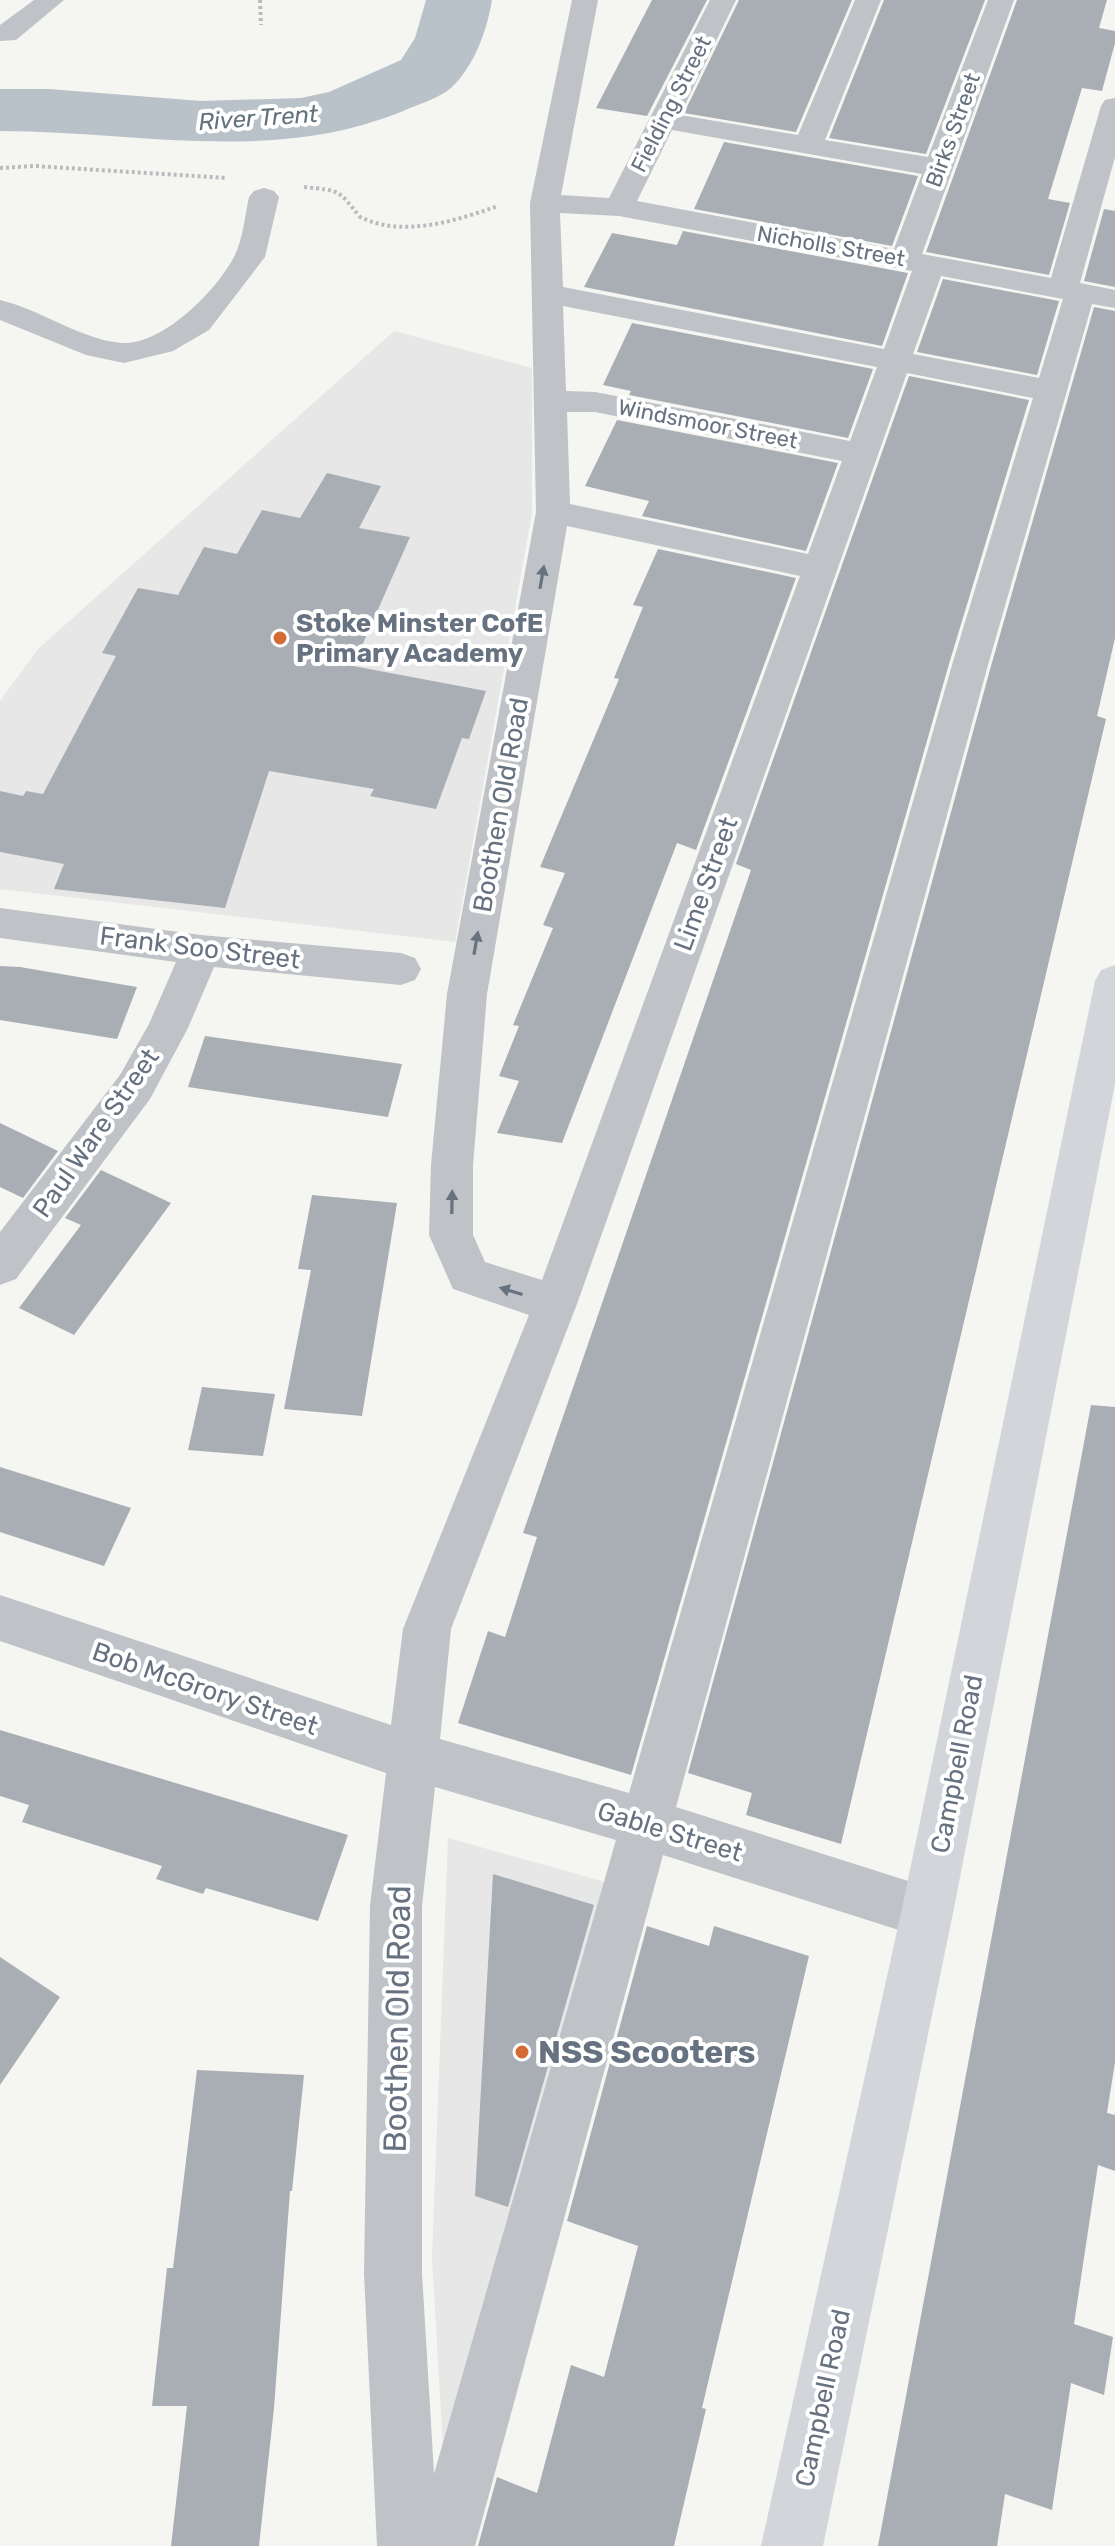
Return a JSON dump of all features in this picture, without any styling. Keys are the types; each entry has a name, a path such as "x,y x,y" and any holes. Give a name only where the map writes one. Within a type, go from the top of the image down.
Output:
{"main road":[{"name":"Campbell Road","path":"792,2546 927,1913 1115,981"}],"street":[{"path":"6,34 51,0"},
{"name":"Boothen Old Road","path":"555,1304 469,1276 451,1235 452,1165 467,994 553,512 545,203 585,0"},
{"name":"Fielding Street","path":"619,207 723,0"},
{"path":"808,145 868,0"},
{"name":"Birks Street","path":"918,262 939,168 1001,0"},
{"path":"444,2546 970,665 1051,391 1086,293 1115,106"},
{"path":"662,120 939,168"},
{"path":"0,309 97,348 124,353 162,344 198,323 250,257 264,197"},
{"name":"Nicholls Street","path":"545,203 619,207 1086,293"},
{"name":"Lime Street","path":"479,1503 555,1304 896,360 918,262"},
{"path":"549,294 1051,391"},
{"name":"Windsmoor Street","path":"552,401 595,402 862,454"},
{"path":"553,512 820,568"},
{"name":"Frank Soo Street","path":"0,923 201,950 401,969"},
{"name":"Paul Ware Street","path":"0,1266 135,1087 168,1028 201,950"},
{"name":"Boothen Old Road","path":"408,2546 393,2273 396,1906 427,1629 479,1503"},
{"name":"Bob McGrory Street","path":"0,1618 341,1735 412,1756"},
{"name":"Gable Street","path":"412,1756 645,1823 927,1913"}],"path":[{"path":"260,0 261,25"}],"shaded area":[{"name":"Stoke Minster CofE Primary Academy","path":"394,331 532,368 532,513 455,942 0,889 0,701 38,649"},
{"path":"448,1838 616,1885 446,2500 432,2257"}],"building":[{"path":"652,0 707,0 647,116 596,108"},
{"path":"739,0 852,0 796,132 684,113"},
{"path":"884,0 985,0 926,154 829,138"},
{"path":"1017,0 1107,0 1099,28 1115,31 1115,43 1102,91 1082,88 1048,199 1070,203 1049,275 926,252"},
{"path":"724,142 918,176 892,246 694,209"},
{"path":"1104,209 1115,211 1115,287 1084,281"},
{"path":"683,231 908,273 882,346 584,287 612,233 677,245"},
{"path":"943,279 1059,301 1037,375 917,352"},
{"path":"1094,307 1115,311 1115,638 1097,716 1106,719 841,1844 746,1815 752,1793 688,1773 991,666"},
{"path":"632,323 873,369 848,438 629,395 631,391 603,385"},
{"path":"909,376 1029,400 949,664 631,1775 458,1723 488,1631 505,1637 537,1537 523,1533 751,870 736,864"},
{"path":"617,420 838,463 806,551 642,516 649,501 585,486"},
{"path":"327,473 381,486 359,528 410,537 353,666 486,691 469,739 462,738 436,809 370,796 374,789 269,771 225,908 54,889 64,864 0,852 0,791 23,796 26,791 43,794 116,656 102,653 138,588 178,595 204,547 237,554 262,510 300,518"},
{"path":"658,549 796,578 696,850 677,843 562,1143 497,1133 519,1081 499,1076 519,1026 513,1025 553,928 543,925 565,873 540,867 619,679 614,678 643,607 633,605"},
{"path":"0,966 137,987 117,1039 0,1020"},
{"path":"205,1036 402,1064 388,1117 188,1087"},
{"path":"0,1123 58,1151 23,1198 0,1187"},
{"path":"101,1170 171,1203 74,1335 19,1308 81,1225 65,1218"},
{"path":"312,1195 397,1203 362,1416 284,1409 311,1270 298,1269"},
{"path":"202,1387 275,1394 263,1456 188,1450"},
{"path":"1091,1405 1115,1407 1115,2062 1107,2113 1115,2115 1115,2171 1098,2165 1074,2324 1113,2337 1104,2395 1071,2383 1052,2510 1005,2494 997,2546 878,2546"},
{"path":"0,1467 131,1508 104,1566 0,1532"},
{"path":"0,1730 348,1835 318,1921 206,1888 203,1894 156,1879 162,1866 22,1822 29,1805 0,1796"},
{"name":"NSS Scooters","path":"493,1874 594,1905 508,2207 475,2196"},
{"path":"647,1926 709,1946 714,1926 809,1956 702,2408 706,2409 674,2546 478,2546 497,2477 537,2493 571,2365 604,2377 638,2246 567,2221"},
{"path":"0,1957 60,1997 0,2085"},
{"path":"197,2070 304,2075 290,2191 274,2408 259,2546 171,2546 187,2406 152,2406 167,2268 173,2268"}],"waterway":[{"name":"River Trent","path":"0,110 49,110 251,123 301,119 349,108 428,72 448,38 459,0"}],"place":[{"name":"Stoke Minster CofE Primary Academy","path":"280,638"},
{"name":"NSS Scooters","path":"522,2052"}]}
